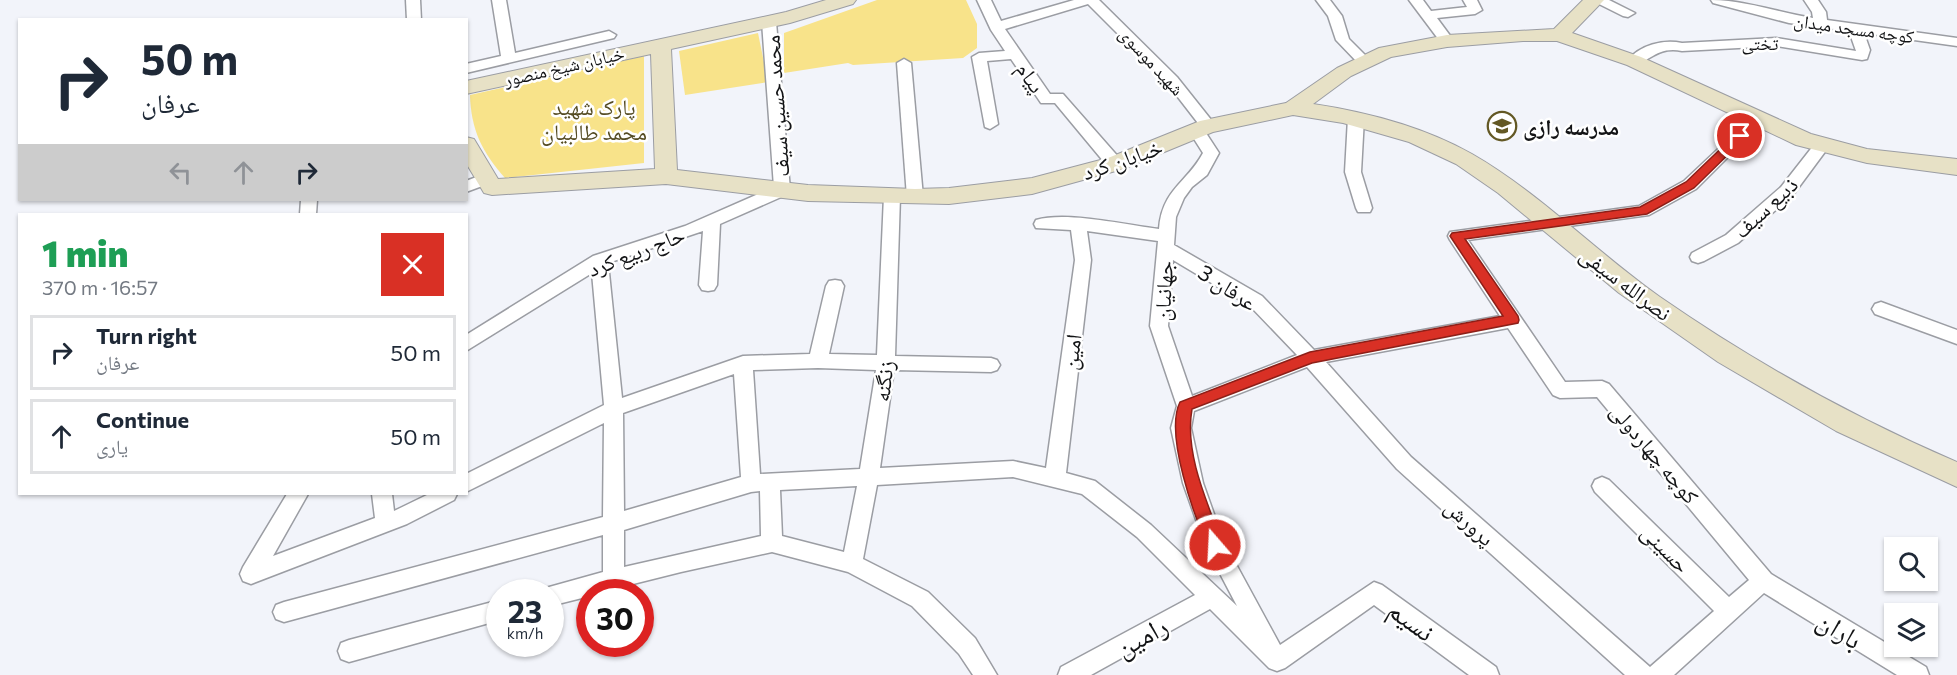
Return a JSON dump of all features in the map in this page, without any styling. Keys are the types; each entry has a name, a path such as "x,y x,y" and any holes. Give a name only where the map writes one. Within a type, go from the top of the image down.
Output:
{"street":[{"path":"413,0 414,18"},
{"path":"499,0 509,59"},
{"name":"خیابان شیخ منصور","path":"468,88 769,21 846,0"},
{"name":"پیام","path":"984,0 997,27 1046,100 1058,98 1115,164"},
{"path":"997,27 1089,0"},
{"name":"شهید موسوی","path":"1089,0 1172,80 1202,128"},
{"path":"1323,0 1335,16 1343,40 1364,61"},
{"path":"1416,0 1447,41"},
{"path":"1428,15 1475,10 1470,0"},
{"path":"1628,13 1596,0 1559,35 1634,62 1757,120 1822,146 1867,156 1957,167"},
{"name":"کوچه مسجد میدان","path":"1718,0 1760,13 1821,24 1957,42"},
{"path":"1810,0 1819,12 1821,24"},
{"name":"محمد حسین سیف","path":"769,21 782,190"},
{"name":"تختی","path":"1634,62 1658,45 1670,44 1682,47 1776,42 1862,56 1863,51 1855,29"},
{"path":"468,69 609,35"},
{"name":"خیابان کرد","path":"477,182 492,187 666,176 782,190 915,197 959,195 1032,186 1115,164 1202,128 1293,108 1344,72 1386,52 1447,41 1559,35"},
{"path":"661,45 666,176"},
{"path":"990,124 979,57 1015,54"},
{"path":"904,63 915,197"},
{"name":"نصرالله سیفی","path":"1293,108 1356,118 1427,142 1461,157 1485,172 1646,300 1808,403 1870,436 1957,475"},
{"path":"1356,118 1353,172 1364,208"},
{"path":"1549,224 1643,211 1690,185 1757,120"},
{"name":"جهانیان","path":"1202,128 1211,153 1201,171 1186,183 1176,197 1168,217 1159,326 1185,406 1181,428 1193,483 1215,545 1277,660"},
{"name":"ذبیع سیف","path":"1698,256 1732,239 1779,198 1822,146"},
{"path":"468,151 477,182"},
{"name":"حاج ربیع کرد","path":"468,343 599,260 712,221 782,190"},
{"name":"زنگنه","path":"852,564 869,477 886,364 892,196"},
{"path":"708,285 712,221"},
{"path":"1042,224 1078,224 1166,242"},
{"name":"امین","path":"1055,479 1083,260 1078,224"},
{"name":"کوچه چهاردولی","path":"1549,224 1456,236 1560,390 1602,389 1763,581"},
{"name":"عرفان 3","path":"1166,242 1256,301 1310,358"},
{"path":"599,260 613,409 614,579 772,543 852,564 920,599 967,646 986,675"},
{"path":"818,361 835,286"},
{"path":"1881,309 1957,337"},
{"path":"1185,406 1310,358 1513,320"},
{"name":"پرورش","path":"1310,358 1404,463 1642,675"},
{"path":"468,483 613,409 743,363 818,361 991,365"},
{"path":"743,363 760,482 772,543"},
{"path":"284,612 760,482 1013,469 1088,487 1144,531 1277,660"},
{"name":"حسینی","path":"1602,486 1729,611"},
{"path":"297,495 251,574 386,523 445,495"},
{"path":"382,495 386,523"},
{"path":"1657,675 1763,581"},
{"name":"باران","path":"1763,581 1891,669 1918,675"},
{"name":"نسیم","path":"1277,660 1374,592 1488,675"},
{"name":"رامین","path":"1070,675 1212,597"},
{"path":"349,651 486,614"}],"green space":[{"path":"877,0 966,0 977,24 977,48 963,58 853,65 848,63 784,73 784,33"},
{"path":"758,33 768,82 685,95 679,51"},
{"name":"پارک شهید محمد طالبیان","path":"644,56 644,163 505,178 484,150 475,130 470,95"}],"place":[{"name":"مدرسه رازی","path":"1502,126"}],"route":[{"path":"1215,545 1193,483 1181,428 1185,406 1310,358 1513,320 1456,236 1643,211 1690,185 1740,136"}]}
